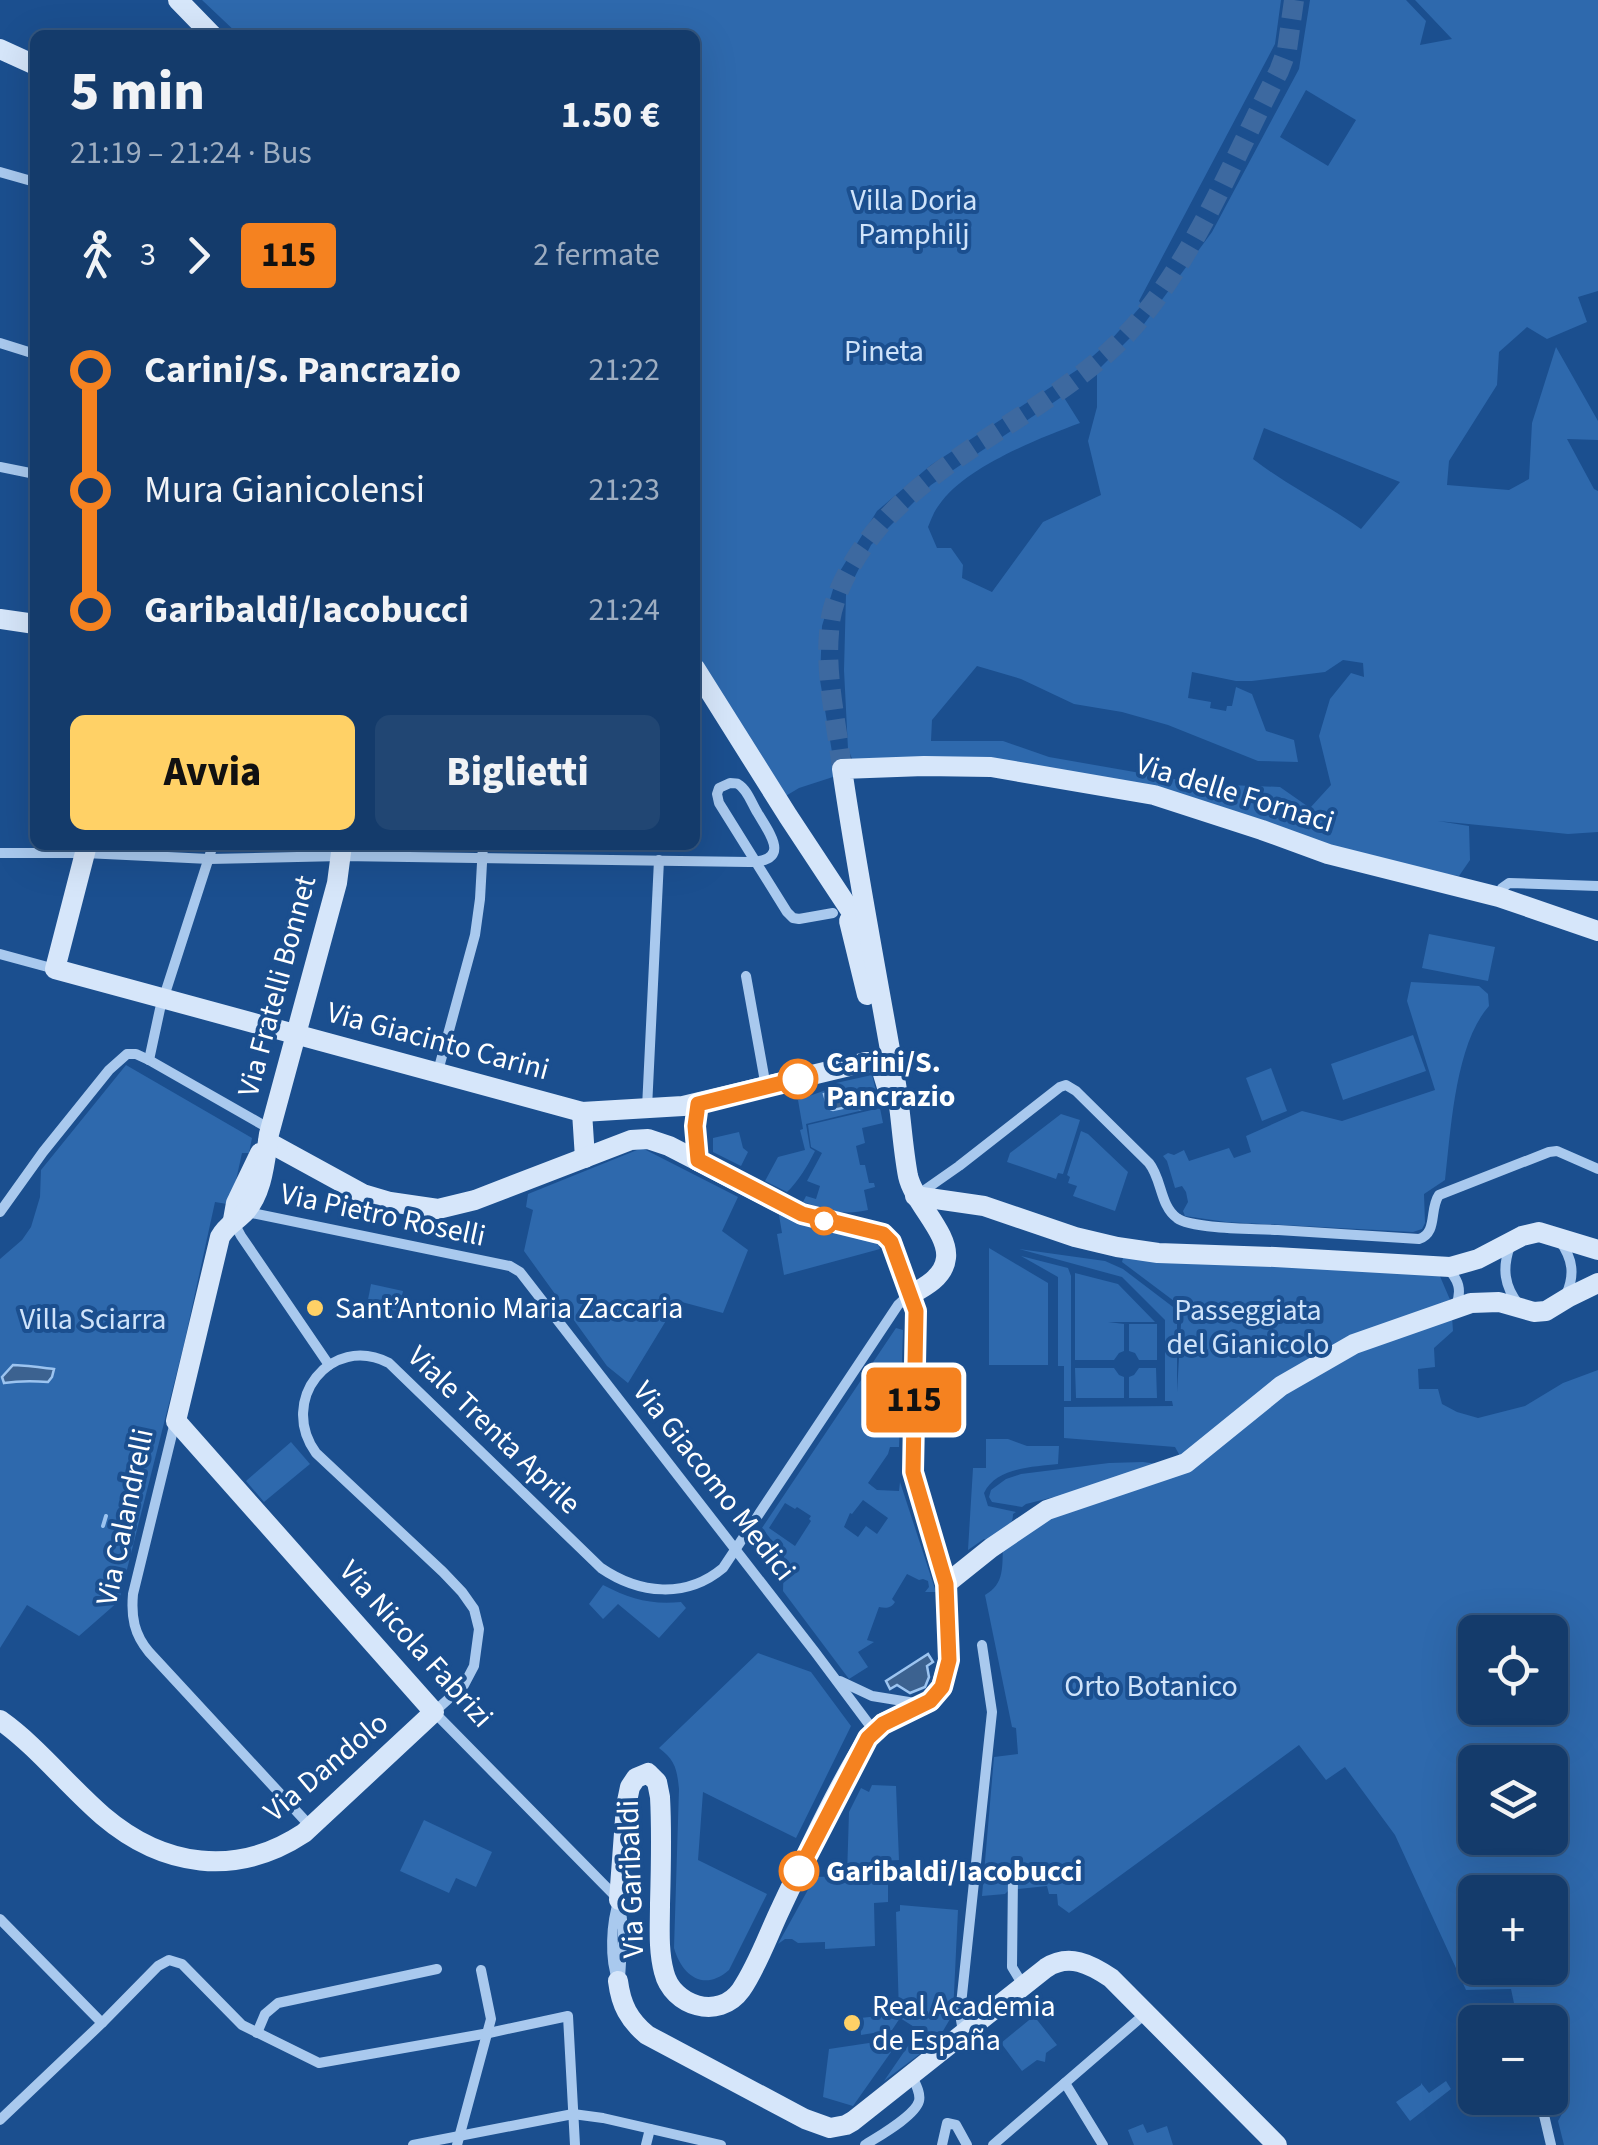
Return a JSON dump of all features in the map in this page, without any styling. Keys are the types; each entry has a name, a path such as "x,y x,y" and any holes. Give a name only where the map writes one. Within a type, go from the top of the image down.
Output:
{"street":[{"path":"178,0 207,30"},
{"path":"0,49 30,62"},
{"path":"0,172 30,181"},
{"path":"0,344 30,353"},
{"path":"0,468 30,473"},
{"path":"0,619 30,623"},
{"path":"700,676 766,781 844,875 886,1029 908,1177 946,1252 943,1269 910,1295"},
{"name":"Via delle Fornaci","path":"844,875 842,769 991,766 1154,795 1328,854 1499,897 1598,931"},
{"path":"747,794 766,781"},
{"path":"98,850 210,859 341,851 483,859 755,862 770,859 775,845 747,794 741,786 730,782 719,788 717,798 755,862 794,918 841,911 854,916 876,1008 886,1029"},
{"path":"0,853 64,850"},
{"path":"55,969 86,850"},
{"path":"149,1060 164,998 212,850"},
{"path":"228,858 229,850"},
{"path":"438,1071 475,935 484,850"},
{"name":"Via Fratelli Bonnet","path":"269,1136 341,851"},
{"path":"647,1108 659,860"},
{"path":"844,875 841,911 849,923 876,1043 874,1056 866,1062"},
{"path":"841,911 844,875"},
{"path":"1499,897 1511,882 1598,886"},
{"name":"Via Giacinto Carini","path":"0,954 582,1112 698,1104 866,1062"},
{"path":"746,976 766,1087"},
{"path":"0,1212 119,1058 130,1053 149,1060 363,1194 390,1202 445,1208 642,1138 698,1160 794,1211 877,1231 888,1238 893,1248 916,1311 913,1472 946,1584 950,1648 938,1692 926,1705 888,1720 874,1731"},
{"path":"866,1062 877,1062 882,1067 902,1137"},
{"path":"915,1196 1066,1085 1150,1163 1166,1206 1182,1222 1419,1239 1430,1232 1439,1195 1549,1152 1558,1151 1598,1169"},
{"path":"698,1104 698,1160"},
{"path":"582,1112 586,1158"},
{"name":"Via Calandrelli","path":"269,1136 234,1209 239,1216 223,1230 217,1246 132,1612 135,1630 149,1652 311,1827"},
{"path":"915,1196 990,1207 1075,1237 1158,1253 1459,1266 1539,1232 1598,1250"},
{"path":"239,1216 241,1236 329,1365 313,1382 303,1404 303,1427 311,1446 458,1588 478,1619 479,1647 472,1671 457,1692 434,1712"},
{"name":"Via Pietro Roselli","path":"239,1216 510,1266"},
{"path":"1558,1238 1572,1268 1563,1300"},
{"path":"1513,1241 1506,1261 1506,1281 1522,1308"},
{"name":"Via Giacomo Medici","path":"510,1266 526,1278 874,1731"},
{"path":"1446,1266 1459,1284 1455,1307"},
{"path":"946,1584 1046,1510 1186,1463 1282,1386 1364,1340 1455,1307 1490,1302 1546,1311 1598,1283"},
{"name":"Viale Trenta Aprile","path":"329,1365 358,1355 380,1358 394,1366 592,1560 626,1582 656,1590 684,1588 718,1572 898,1304 910,1295"},
{"name":"Via Nicola Fabrizi","path":"176,1421 434,1712 620,1900"},
{"path":"962,2032 960,2014 992,1712 982,1645"},
{"path":"836,1679 884,1699 926,1705"},
{"name":"Via Dandolo","path":"0,1720 106,1818 141,1842 202,1861 244,1860 284,1846 311,1827 434,1712"},
{"name":"Via Garibaldi","path":"874,1731 749,1976 738,1994 724,2004 709,2007 694,2005 676,1995 666,1980 660,1949 660,1797 657,1782 648,1773 636,1778 628,1794 618,1981 624,2009 631,2020 647,2035 805,2119 834,2128 850,2124 1058,1960 1073,1960 1104,1974 1146,2012 1277,2145"},
{"path":"1013,1876 1012,1966 1024,1986"},
{"path":"0,1919 102,2023"},
{"path":"0,2120 160,1964 173,1960 188,1968 242,2025 319,2064 568,2016 575,2145"},
{"path":"257,2033 265,2014 278,2003 438,1969"},
{"path":"458,2140 492,2019 481,1970"},
{"path":"992,2145 1146,2012"},
{"path":"865,2145 916,2106 919,2094 912,2076"},
{"path":"1065,2082 1103,2145"},
{"path":"413,2145 458,2140 573,2114 721,2145"},
{"path":"1544,2115 1551,2145"},
{"path":"942,2145 947,2123 956,2125 967,2145"},
{"path":"646,2145 650,2128"}],"green space":[{"name":"Villa Doria Pamphilj","path":"202,0 1281,0 1275,44 1139,301 1142,305 1077,370 931,465 877,511 837,576 822,626 820,680 836,776 784,797 700,658 700,30 234,30"},
{"path":"1310,0 1406,0 1426,21 1420,45 1452,39 1415,0 1598,0 1598,291 1578,297 1587,322 1547,339 1527,327 1499,352 1497,385 1449,461 1447,485 1509,490 1529,479 1532,423 1556,347 1598,421 1598,440 1567,439 1598,491 1598,832 1568,834 1438,821 1469,826 1470,860 1459,876 1374,862 1166,793 853,761 848,749 844,670 846,594 871,545 931,485 1063,396 1080,423 1003,456 966,478 939,505 928,527 937,548 951,548 963,565 962,578 992,592 1043,522 1101,495 1088,441 1097,407 1097,371 1144,324 1212,232 1299,69","holes":["1306,90 1356,120 1328,166 1280,137","1264,428 1400,482 1361,529 1253,459","1343,660 1363,663 1364,677 1351,673 1330,699 1319,736 1331,785 1310,808 1280,787 1203,784 1049,757 1003,741 931,741 932,720 977,666 1021,679 1074,704 1168,725 1258,761 1298,762 1294,740 1266,731 1252,694 1236,687 1232,706 1227,706 1226,711 1210,708 1211,702 1188,698 1192,672 1236,681 1325,672"]},
{"path":"1429,934 1495,947 1488,981 1422,968"},
{"path":"1411,982 1479,986 1488,994 1489,1006 1478,1022 1462,1065 1445,1180 1424,1194 1422,1229 1413,1232 1226,1222 1185,1216 1186,1192 1182,1186 1175,1188 1163,1156 1168,1153 1174,1155 1184,1150 1189,1161 1229,1148 1234,1158 1251,1152 1246,1136 1302,1111 1342,1121 1435,1090 1407,1001"},
{"path":"1413,1035 1426,1071 1343,1100 1331,1064"},
{"name":"Villa Sciarra","path":"126,1065 252,1138 249,1153 242,1153 227,1204 215,1202 184,1344 119,1601 79,1636 27,1605 0,1648 0,1259 31,1227 40,1197 41,1170"},
{"path":"1271,1068 1287,1111 1262,1121 1246,1078"},
{"path":"872,1075 880,1106 806,1124 810,1148 815,1151 799,1178 787,1192 765,1181 778,1157 805,1150 798,1100 826,1090 826,1086"},
{"path":"880,1108 883,1123 862,1128 865,1143 856,1146 860,1165 865,1165 869,1183 875,1187 864,1190 868,1210 843,1212 803,1202 806,1196 816,1199 820,1186 807,1181 822,1153 811,1147 808,1125"},
{"path":"1061,1114 1080,1120 1063,1174 1058,1173 1056,1179 1007,1162 1010,1153"},
{"path":"1081,1131 1128,1172 1115,1211 1073,1196 1077,1186 1068,1183 1067,1175"},
{"path":"739,1132 748,1152 741,1166 713,1152 713,1138"},
{"path":"642,1148 738,1197 722,1231 748,1250 723,1313 678,1301 628,1383 607,1366 524,1251 533,1210 526,1207 528,1194"},
{"path":"779,1215 827,1231 877,1241 880,1249 784,1275 777,1234 782,1233"},
{"path":"989,1248 1048,1283 1048,1365 989,1365"},
{"name":"Orto Botanico","path":"1019,1249 1105,1261 1123,1269 1177,1310 1177,1392 1182,1307 1122,1262 1124,1254 1439,1274 1451,1302 1453,1331 1434,1348 1435,1367 1418,1369 1419,1389 1438,1389 1442,1404 1478,1418 1525,1406 1563,1383 1598,1370 1598,2145 1564,2145 1558,2121 1561,2115 1568,2115 1568,2005 1514,2005 1511,1989 1466,1990 1464,1985 1568,1985 1568,1875 1458,1875 1458,1973 1395,1835 1345,1767 1326,1780 1299,1745 1069,1913 1058,1905 1057,1894 1049,1894 1047,1886 982,1896 994,1757 1018,1754 1016,1728 1012,1727 985,1595 999,1580 1003,1545 1054,1497 1022,1507 992,1502 991,1490 1021,1474 1109,1463 1165,1465 1180,1456 1175,1447 1064,1438 1064,1407 1173,1406 1172,1401 1165,1401 1165,1320 1122,1277"},
{"path":"1021,1256 1068,1268 1071,1276 1071,1401 1064,1401 1064,1366 1058,1366 1058,1277"},
{"path":"1075,1273 1118,1284 1155,1322 1108,1322 1124,1324 1124,1351 1114,1360 1075,1360"},
{"path":"371,1284 403,1291 399,1311 367,1305"},
{"path":"1129,1324 1157,1324 1157,1360 1139,1360 1129,1351"},
{"path":"896,1328 903,1330 899,1447 890,1447 868,1483 877,1490 899,1491 900,1482 936,1592 925,1592 928,1581 907,1574 892,1599 895,1602 888,1608 879,1607 867,1640 874,1642 858,1652 868,1667 849,1679 783,1591 784,1556 762,1528","holes":["863,1500 888,1518 877,1534 866,1526 858,1537 844,1527 850,1513","785,1503 811,1516 795,1546 769,1528"]},
{"path":"1075,1368 1114,1368 1124,1377 1124,1398 1076,1398"},
{"path":"1139,1368 1156,1368 1157,1398 1129,1398 1129,1377"},
{"path":"986,1439 1008,1439 1027,1446 1059,1446 1058,1464 1016,1470 990,1484 984,1493 988,1506 1016,1512 1000,1537 992,1542 984,1539 968,1550 973,1468 986,1468"},
{"path":"291,1442 310,1464 264,1502 246,1481"},
{"path":"603,1585 641,1600 681,1602 686,1608 659,1638 618,1604 603,1619 589,1604"},
{"path":"758,1653 811,1672 851,1726 796,1838 703,1792 698,1860 767,1894 729,1970 720,1977 703,1980 688,1973 674,1948 679,1789 674,1765 659,1748"},
{"path":"872,1785 896,1786 899,1860 881,1861 881,1871 888,1872 888,1902 874,1903 875,1946 825,1949 825,1942 798,1943 792,1939 778,1944 815,1877 847,1876 849,1812 861,1788 869,1792"},
{"path":"424,1820 492,1852 476,1887 456,1878 449,1893 400,1871"},
{"path":"900,1905 958,1910 953,2014 937,2041 884,2081 919,2030 900,2018 892,2030 861,2035 860,2018 899,2014 896,1912"},
{"path":"1034,2016 1057,2045 1046,2053 1045,2062 1037,2060 1022,2071 1001,2043"},
{"path":"889,2040 896,2045 853,2106 823,2097 829,2049"},
{"path":"1446,2081 1451,2089 1410,2121 1396,2102 1421,2083 1429,2093"},
{"path":"1143,2124 1147,2133 1167,2126 1173,2145 1134,2145 1128,2130"}],"shaded area":[{"path":"841,1088 854,1092 863,1089 865,1106 828,1108 824,1094"},
{"path":"13,1365 54,1369 48,1382 4,1383 2,1377"},
{"path":"928,1654 933,1662 927,1666 929,1677 925,1687 910,1693 897,1685 890,1689 886,1681"}],"waterway":[{"path":"103,1526 106,1516"}],"tunnel":[{"path":"842,769 828,650 833,607 850,568 876,530 908,497 1094,365 1151,306 1211,208 1279,71 1287,50 1294,0"}],"bus line":[{"name":"115","path":"798,1079 698,1104 698,1160 802,1214 877,1231 891,1242 916,1311 913,1472 946,1584 950,1648 942,1687 935,1696 926,1705 888,1720 868,1738 799,1871"}],"place":[{"name":"Carini/S. Pancrazio","path":"798,1079"},
{"name":"Sant’Antonio Maria Zaccaria","path":"315,1308"},
{"name":"Garibaldi/Iacobucci","path":"799,1871"},
{"name":"Real Academia de España","path":"852,2023"}],"park label":[{"name":"Pineta","path":"884,351"},
{"name":"Passeggiata del Gianicolo","path":"1248,1327"}]}
